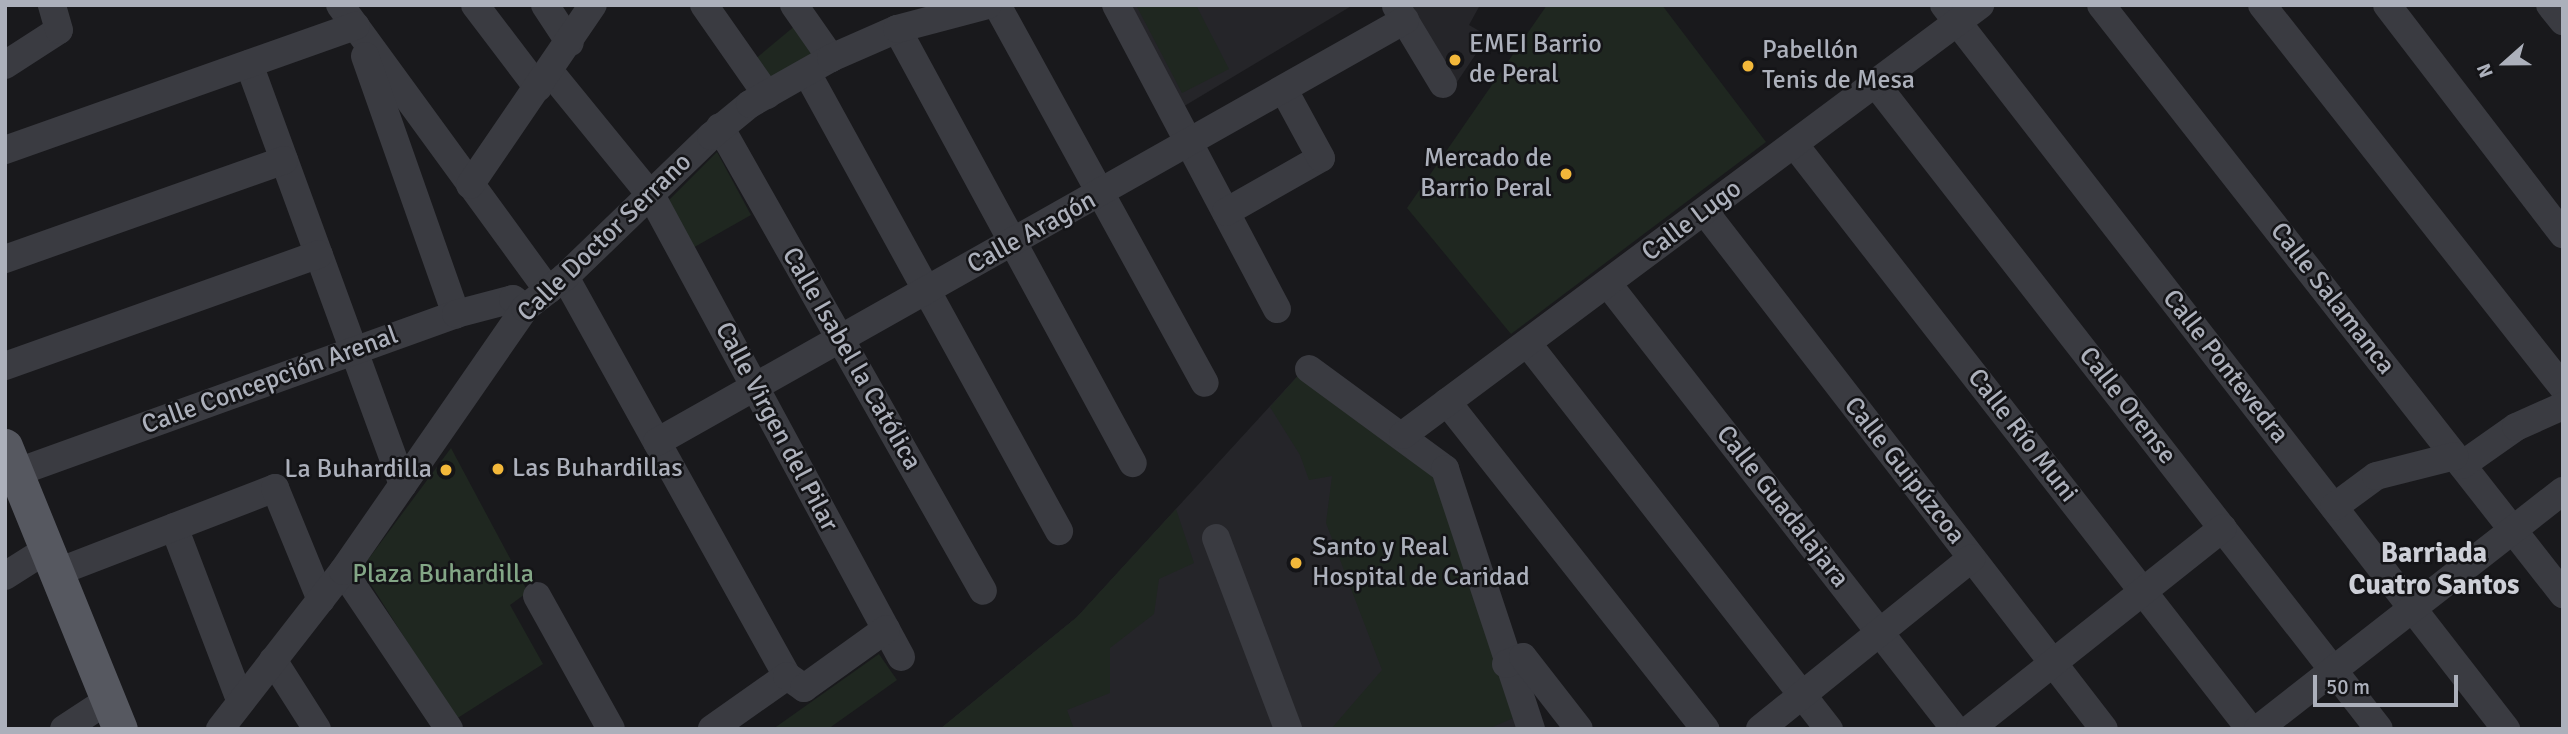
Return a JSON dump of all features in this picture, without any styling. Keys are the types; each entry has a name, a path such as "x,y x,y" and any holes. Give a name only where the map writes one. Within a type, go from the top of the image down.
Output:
{"main road":[{"path":"8,453 114,715"}],"street":[{"name":"Calle Virgen del Pilar","path":"475,5 652,197 901,657"},
{"path":"545,5 570,43"},
{"path":"470,186 570,43 593,5"},
{"path":"704,5 767,95"},
{"path":"794,5 831,58"},
{"name":"Calle Doctor Serrano","path":"220,729 343,571 525,308 557,283 652,197 720,127 767,95 831,58 897,29 988,5"},
{"path":"997,5 1205,383"},
{"path":"1116,5 1277,309"},
{"name":"Calle Lugo","path":"1403,435 1875,83 1951,14 1980,5"},
{"name":"Calle Salamanca","path":"2101,5 2563,594"},
{"path":"2262,5 2563,388"},
{"path":"2387,5 2563,234"},
{"path":"2550,5 2563,21"},
{"path":"1401,13 1443,84"},
{"name":"Calle Aragón","path":"657,442 1285,92 1401,13"},
{"name":"Calle Pontevedra","path":"1951,14 2506,729"},
{"path":"5,150 249,64 348,16"},
{"path":"348,16 470,186 557,283 657,442 787,676 804,688 886,629"},
{"path":"348,16 456,314"},
{"path":"5,65 56,17"},
{"path":"897,29 1133,463"},
{"path":"249,64 403,485"},
{"path":"807,73 1059,531"},
{"name":"Calle Orense","path":"1875,83 2379,729"},
{"path":"1226,212 1321,158 1285,92"},
{"name":"Calle Isabel la Católica","path":"720,127 983,591"},
{"name":"Calle Río Muni","path":"1794,144 2250,729"},
{"path":"5,259 284,160"},
{"name":"Calle Guipúzcoa","path":"1705,212 2104,729"},
{"path":"5,366 319,254"},
{"name":"Calle Guadalajara","path":"1608,284 1955,729"},
{"name":"Calle Concepción Arenal","path":"8,453 354,350 456,314 513,299 525,308"},
{"path":"1528,344 1829,729"},
{"path":"1309,369 1403,435 1445,469 1506,664 1531,729"},
{"path":"1447,402 1704,729"},
{"path":"2334,507 2376,475 2458,461 2516,427 2563,406"},
{"path":"5,576 174,527 275,488 321,600"},
{"path":"2259,729 2563,491"},
{"path":"174,527 241,702"},
{"path":"1970,729 2222,528"},
{"path":"1216,538 1287,729"},
{"path":"1760,729 1972,558"},
{"path":"343,571 450,729"},
{"path":"537,596 611,729"},
{"path":"1506,664 1523,657 1579,729"},
{"path":"273,660 317,729"},
{"path":"712,729 787,676"},
{"path":"64,729 114,715"}],"shaded area":[{"path":"1124,5 1353,5 1181,108"},
{"name":"EMEI Barrio de Peral","path":"1405,5 1480,5 1469,25 1488,36 1455,85"},
{"name":"Santo y Real Hospital de Caridad","path":"1304,369 1523,729 940,729 1077,617"}],"green space":[{"path":"1136,5 1196,5 1229,69 1182,93"},
{"name":"Mercado de Barrio Peral","path":"1547,5 1662,5 1766,142 1511,334 1407,208"},
{"path":"796,25 815,54 768,79 754,60"},
{"path":"717,152 751,215 691,249 666,203"},
{"path":"1304,369 1435,472 1518,716 1488,729 1331,729 1382,670 1326,523 1332,476 1309,480 1300,455 1270,407"},
{"name":"Plaza Buhardilla","path":"451,448 528,592 510,605 543,664 456,719 361,569"},
{"path":"1176,509 1194,563 1159,579 1154,614 1110,648 1110,693 1067,710 1074,729 940,729 1077,617"},
{"path":"879,654 897,680 828,729 773,729"}],"place":[{"name":"EMEI Barrio de Peral","path":"1455,60"},
{"name":"Pabellón Tenis de Mesa","path":"1748,66"},
{"name":"Mercado de Barrio Peral","path":"1566,174"},
{"name":"Las Buhardillas","path":"498,469"},
{"name":"La Buhardilla","path":"446,470"},
{"name":"Santo y Real Hospital de Caridad","path":"1296,563"}],"district":[{"name":"Barriada Cuatro Santos","path":"2434,569"}]}
